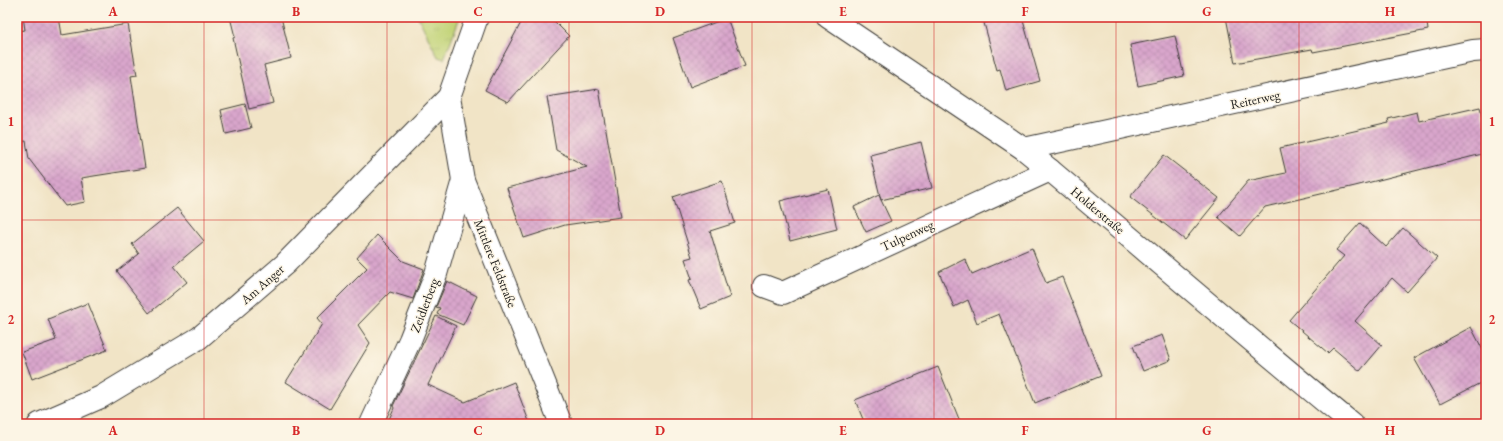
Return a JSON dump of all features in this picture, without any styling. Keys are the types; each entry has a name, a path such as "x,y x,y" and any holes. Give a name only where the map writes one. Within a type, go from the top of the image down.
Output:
{"street":[{"path":"449,97 477,17"},
{"name":"Holderstraße","path":"830,17 1024,149 1209,304 1235,328 1352,424"},
{"name":"Reiterweg","path":"1024,149 1473,51 1486,50"},
{"name":"Mittlere Feldstraße","path":"449,97 464,180 561,424"},
{"name":"Am Anger","path":"39,424 101,397 199,338 301,249 449,97"},
{"name":"Tulpenweg","path":"764,286 783,293 1050,170"},
{"name":"Zeidlerberg","path":"370,424 410,340 436,274 464,180"}],"green space":[{"path":"418,17 460,17 444,59 438,57"}],"building":[{"path":"23,17 59,17 62,35 128,24 137,75 131,76 145,168 81,178 85,202 65,206 29,159 26,141 17,142 17,31 25,30"},
{"path":"230,17 281,17 291,58 264,65 273,103 249,109 233,38 235,37"},
{"path":"524,17 550,17 569,36 508,102 485,90"},
{"path":"1004,17 1022,17 1040,81 1006,91 1000,69 997,70 984,23"},
{"path":"1226,17 1426,17 1428,30 1313,52 1312,49 1235,63"},
{"path":"727,18 745,66 690,87 673,38"},
{"path":"1175,36 1184,76 1138,86 1130,45"},
{"path":"599,89 621,217 565,225 524,238 507,188 587,167 556,150 547,97"},
{"path":"245,104 251,128 226,134 221,110"},
{"path":"1480,107 1486,131 1486,153 1265,207 1240,236 1218,217 1248,181 1286,173 1280,148 1389,123 1388,119 1417,112 1419,121"},
{"path":"921,142 932,188 881,200 870,155"},
{"path":"1164,155 1219,198 1185,240 1130,197"},
{"path":"722,181 735,223 710,231 730,297 701,309 689,280 692,279 685,259 692,257 673,197"},
{"path":"828,189 837,229 790,241 780,201"},
{"path":"879,195 891,221 866,232 854,207"},
{"path":"177,208 204,241 174,266 187,282 149,313 117,271 139,254 132,244"},
{"path":"1360,223 1386,247 1403,228 1437,258 1407,292 1392,278 1355,321 1382,345 1360,371 1333,348 1328,353 1289,320 1344,256 1336,250"},
{"path":"377,235 403,261 424,269 413,299 390,292 358,325 370,343 330,409 286,382 322,324 317,318 367,268 357,258"},
{"path":"1032,248 1046,283 1062,277 1101,376 1035,403 999,314 977,323 968,300 954,307 939,272 965,259 972,274"},
{"path":"447,281 477,296 463,325 437,314 440,308 436,307"},
{"path":"88,303 107,350 32,379 22,352 56,340 48,319"},
{"path":"436,316 456,326 428,385 465,402 514,382 530,424 387,424 394,408 393,406"},
{"path":"1471,327 1486,356 1486,380 1440,404 1414,358"},
{"path":"1162,335 1171,360 1143,371 1133,346"},
{"path":"938,367 961,424 865,424 855,400"}]}
